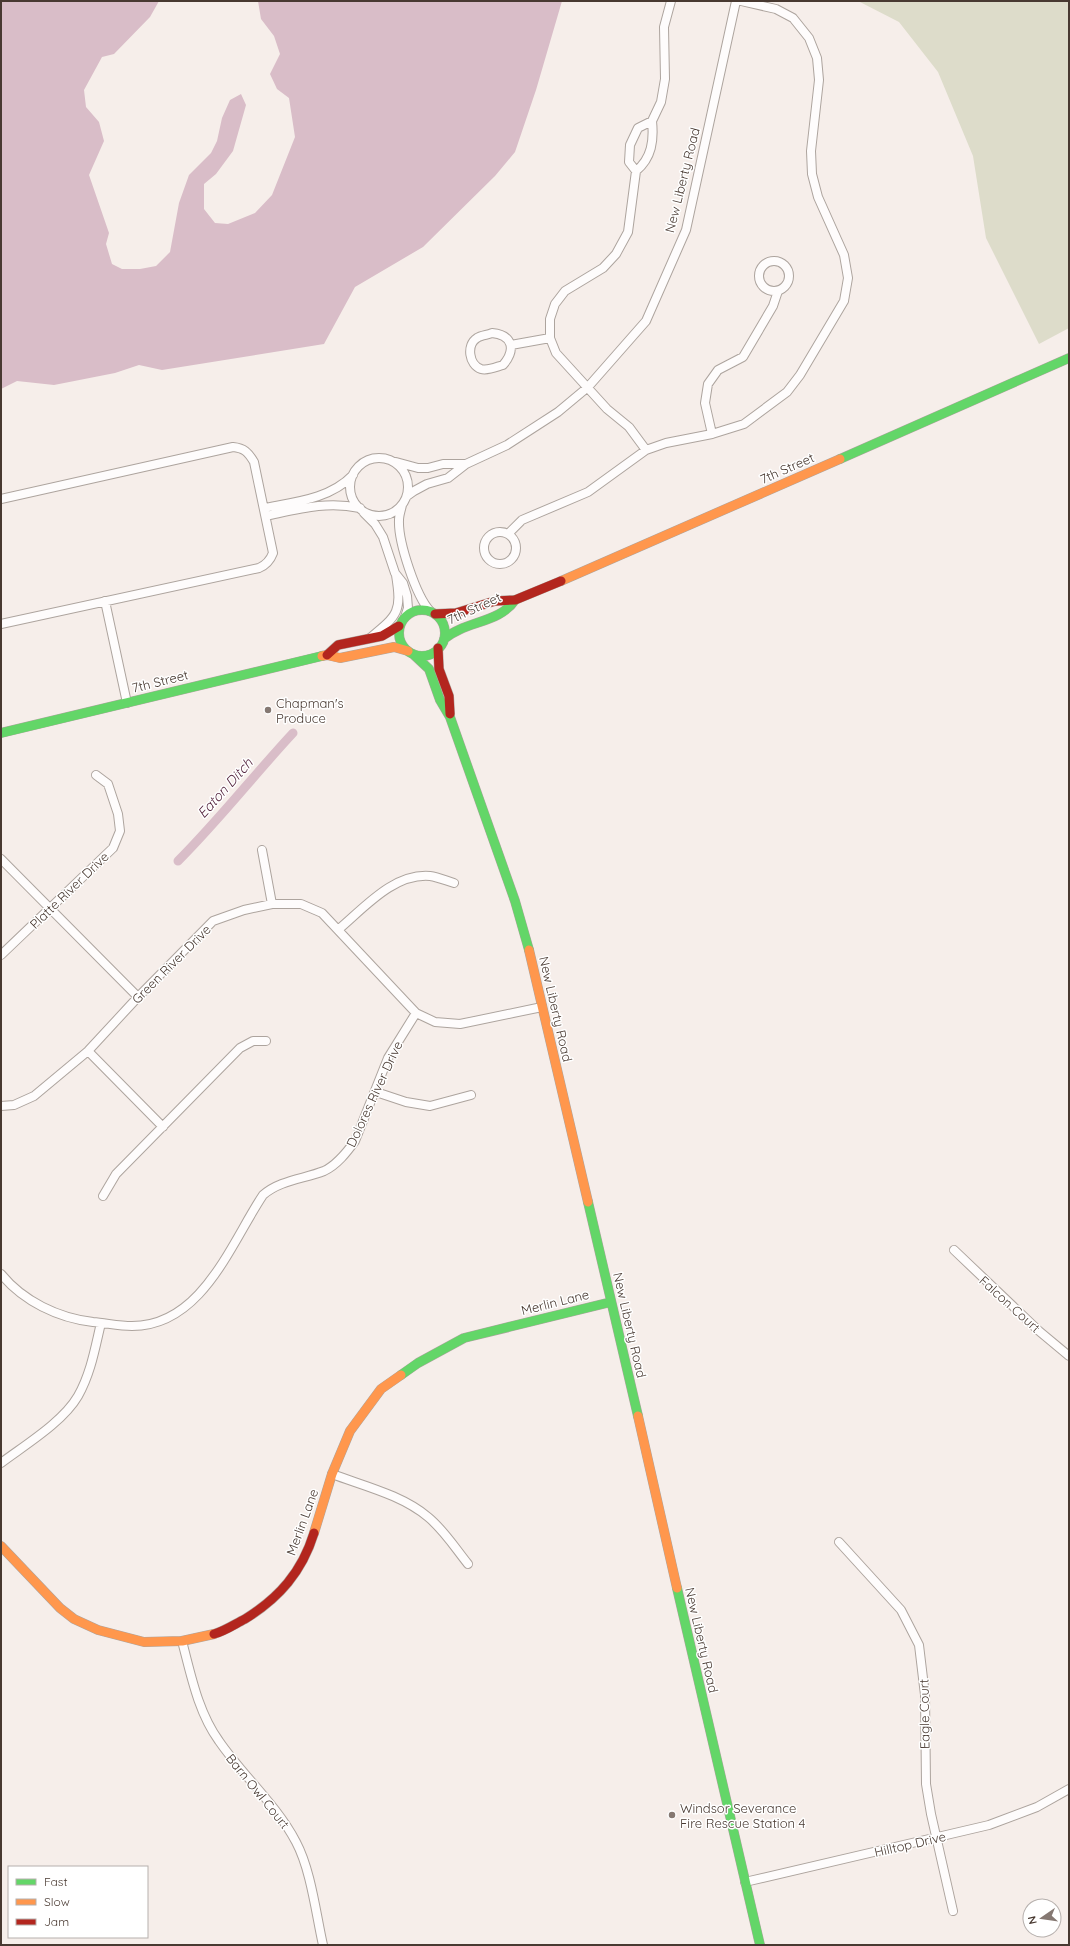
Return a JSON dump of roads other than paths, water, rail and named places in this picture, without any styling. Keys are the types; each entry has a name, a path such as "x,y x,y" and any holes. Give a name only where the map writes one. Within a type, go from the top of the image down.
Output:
{"street":[{"path":"646,450 630,426 607,409 556,353 550,338 550,319 555,304 565,291 603,268 616,254 628,232 636,172 644,165 651,151 653,134 652,120 661,102 665,79 664,27 671,1"},
{"name":"New Liberty Road","path":"407,496 428,484 448,478 466,464 496,451 528,433 558,412 588,387 646,321 686,230 736,1"},
{"path":"508,534 522,520 588,492 646,450 666,443 712,434 744,424 787,392 800,375 844,301 848,278 844,255 818,197 812,174 811,151 819,80 817,58 809,38 793,18 776,9 741,1"},
{"path":"636,172 629,162 630,145 638,128 652,120"},
{"path":"712,434 705,403 708,384 718,370 743,357 773,306 778,291"},
{"path":"492,333 500,334 506,337 511,345 511,353 502,365 482,369 475,366 471,360 471,347 477,338 492,333"},
{"path":"511,345 550,338"},
{"name":"7th Street","path":"433,612 451,615 505,599 515,600 655,541 1069,358"},
{"path":"1,499 232,447 241,448 249,453 254,462 273,554 265,566 1,624"},
{"path":"265,512 331,492 346,482 357,468 368,460 382,457 396,462 403,469 407,477 409,487 407,496 402,505 399,520 403,546 418,593 423,603 442,622 444,639 438,648 424,656 410,653 401,643 399,626 405,617 408,608 407,596 403,583 395,572"},
{"name":"New Liberty Road","path":"396,462 418,468 428,468 443,464 466,464"},
{"path":"353,474 350,489 355,502 375,524 383,537 395,572 399,592 398,609 393,617 369,638"},
{"path":"265,512 334,504 361,509 375,515 388,515 402,505"},
{"name":"7th Street","path":"444,639 460,626 508,609 515,600"},
{"path":"105,601 127,702"},
{"path":"405,617 419,609 433,612"},
{"name":"7th Street","path":"1,733 327,654 338,645 388,634 399,626"},
{"name":"7th Street","path":"327,654 340,658 394,647 410,653"},
{"name":"New Liberty Road","path":"438,648 439,669 449,696 450,717"},
{"name":"New Liberty Road","path":"410,653 423,661 429,669 440,700 450,717 525,932 760,1945"},
{"name":"Platte River Drive","path":"1,955 113,848 120,831 118,814 108,784 96,775"},
{"path":"262,850 272,904"},
{"path":"1,859 138,997"},
{"path":"339,929 381,894 405,878 431,876 454,883"},
{"name":"Green River Drive","path":"1,1106 14,1104 34,1096 88,1051 138,997 213,921 244,910 272,904 301,904 322,913 339,929 416,1013 436,1022 460,1024 542,1007"},
{"name":"Dolores River Drive","path":"1,1274 10,1285 28,1299 53,1312 79,1320 133,1326 154,1322 179,1312 207,1287 264,1195 277,1186 325,1170 337,1162 348,1151 355,1141 376,1092 388,1058 416,1013"},
{"path":"103,1196 116,1174 240,1048 253,1041 266,1040"},
{"path":"88,1051 163,1127"},
{"path":"376,1092 406,1102 430,1106 471,1095"},
{"name":"Falcon Court","path":"954,1250 1035,1327 1069,1356"},
{"name":"Merlin Lane","path":"1,1546 47,1595 74,1619 107,1634 144,1642 182,1641 218,1633 236,1624 264,1606 282,1591 296,1572 309,1548 332,1474 350,1432 381,1389 418,1363 464,1338 611,1302"},
{"path":"1,1463 60,1417 77,1397 91,1366 101,1322"},
{"path":"332,1474 394,1497 414,1507 437,1526 468,1564"},
{"name":"Eagle Court","path":"839,1542 901,1610 919,1645 925,1695 926,1784 936,1838 953,1912"},
{"name":"Barn Owl Court","path":"182,1641 195,1690 212,1730 227,1753 277,1811 297,1844 305,1868 323,1945"},
{"name":"Hilltop Drive","path":"745,1882 990,1825 1019,1814 1069,1789"}],"waterway":[{"name":"Eaton Ditch","path":"178,861 208,830 293,733"}],"place":[{"name":"Chapman's Produce","path":"268,710"},
{"name":"Windsor Severance Fire Rescue Station 4","path":"672,1815"}]}
